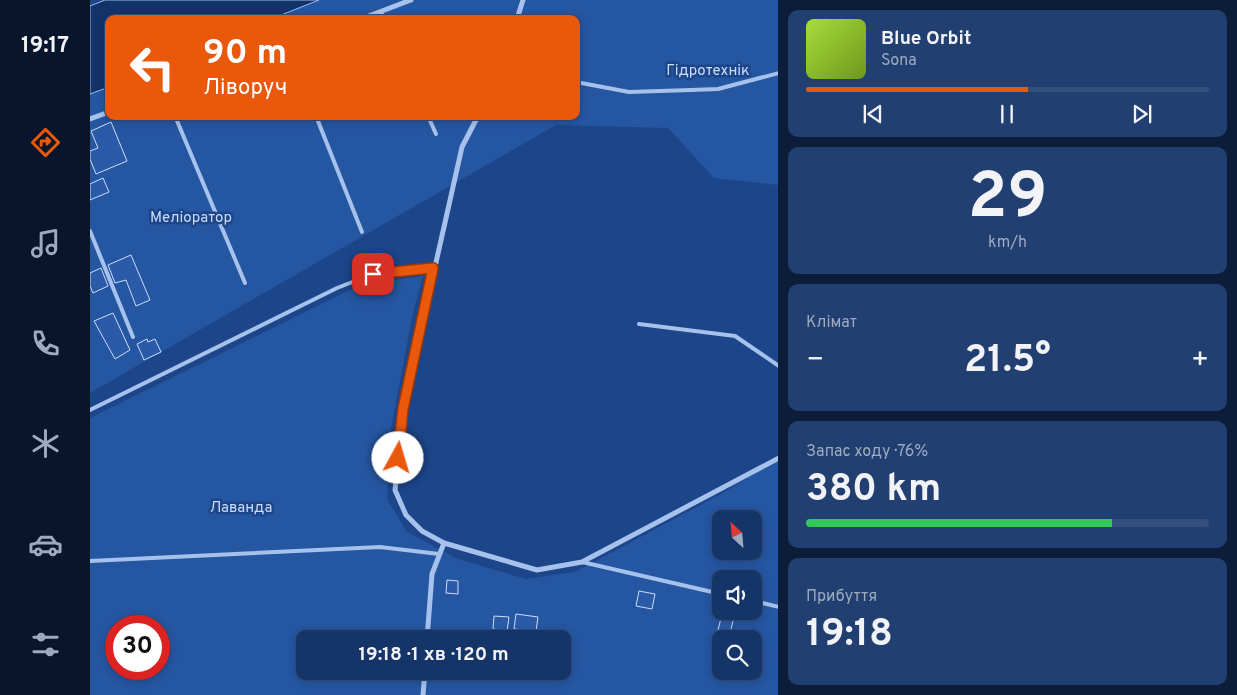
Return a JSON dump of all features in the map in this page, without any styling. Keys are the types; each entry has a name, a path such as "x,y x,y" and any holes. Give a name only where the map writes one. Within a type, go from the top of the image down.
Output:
{"street":[{"path":"372,15 411,0"},
{"path":"518,15 523,0"},
{"path":"90,119 105,113"},
{"path":"476,120 462,147 433,268 403,409 394,490 406,515 422,531 444,543 537,570 582,562 778,458"},
{"path":"428,630 432,574 444,543"},
{"path":"423,695 424,680"}],"lane":[{"path":"580,83 629,92 718,89 778,74"},
{"path":"177,120 245,283"},
{"path":"318,120 362,232"},
{"path":"430,120 436,134"},
{"path":"90,231 133,337"},
{"path":"90,410 337,288 373,274 433,268"},
{"path":"640,324 735,336 778,366"},
{"path":"90,561 380,547 439,554"},
{"path":"582,562 712,592"},
{"path":"762,603 778,607"}],"green space":[{"name":"Меліоратор","path":"319,0 778,0 778,185 714,178 668,128 556,125 90,393 90,94 105,88 105,120 580,120 580,15 281,15"},
{"name":"Лаванда","path":"423,276 413,313 391,429 387,499 407,532 458,559 526,579 575,572 721,494 778,459 778,695 90,695 90,418 360,285"}],"shaded area":[{"path":"105,0 319,0 281,15 105,15 105,88 90,94 90,6"}],"building":[{"path":"111,122 127,161 96,174 90,159 90,151 98,148 91,131"},
{"path":"103,178 109,192 90,200 90,184"},
{"path":"131,255 150,300 136,306 126,280 115,283 108,265"},
{"path":"101,268 108,286 93,293 90,286 90,273"},
{"path":"113,313 130,350 115,359 94,321"},
{"path":"147,339 148,342 155,339 161,352 144,360 137,344"},
{"path":"447,580 458,581 458,594 446,593"},
{"path":"639,591 655,594 652,609 636,606"},
{"path":"516,614 538,617 536,630 514,629"},
{"path":"494,616 509,617 507,630 493,629"},
{"path":"720,620 733,620 731,630 718,630"}],"route":[{"path":"373,274 433,268 403,409 398,458"}],"park label":[{"name":"Гідротехнік","path":"708,70"}]}
